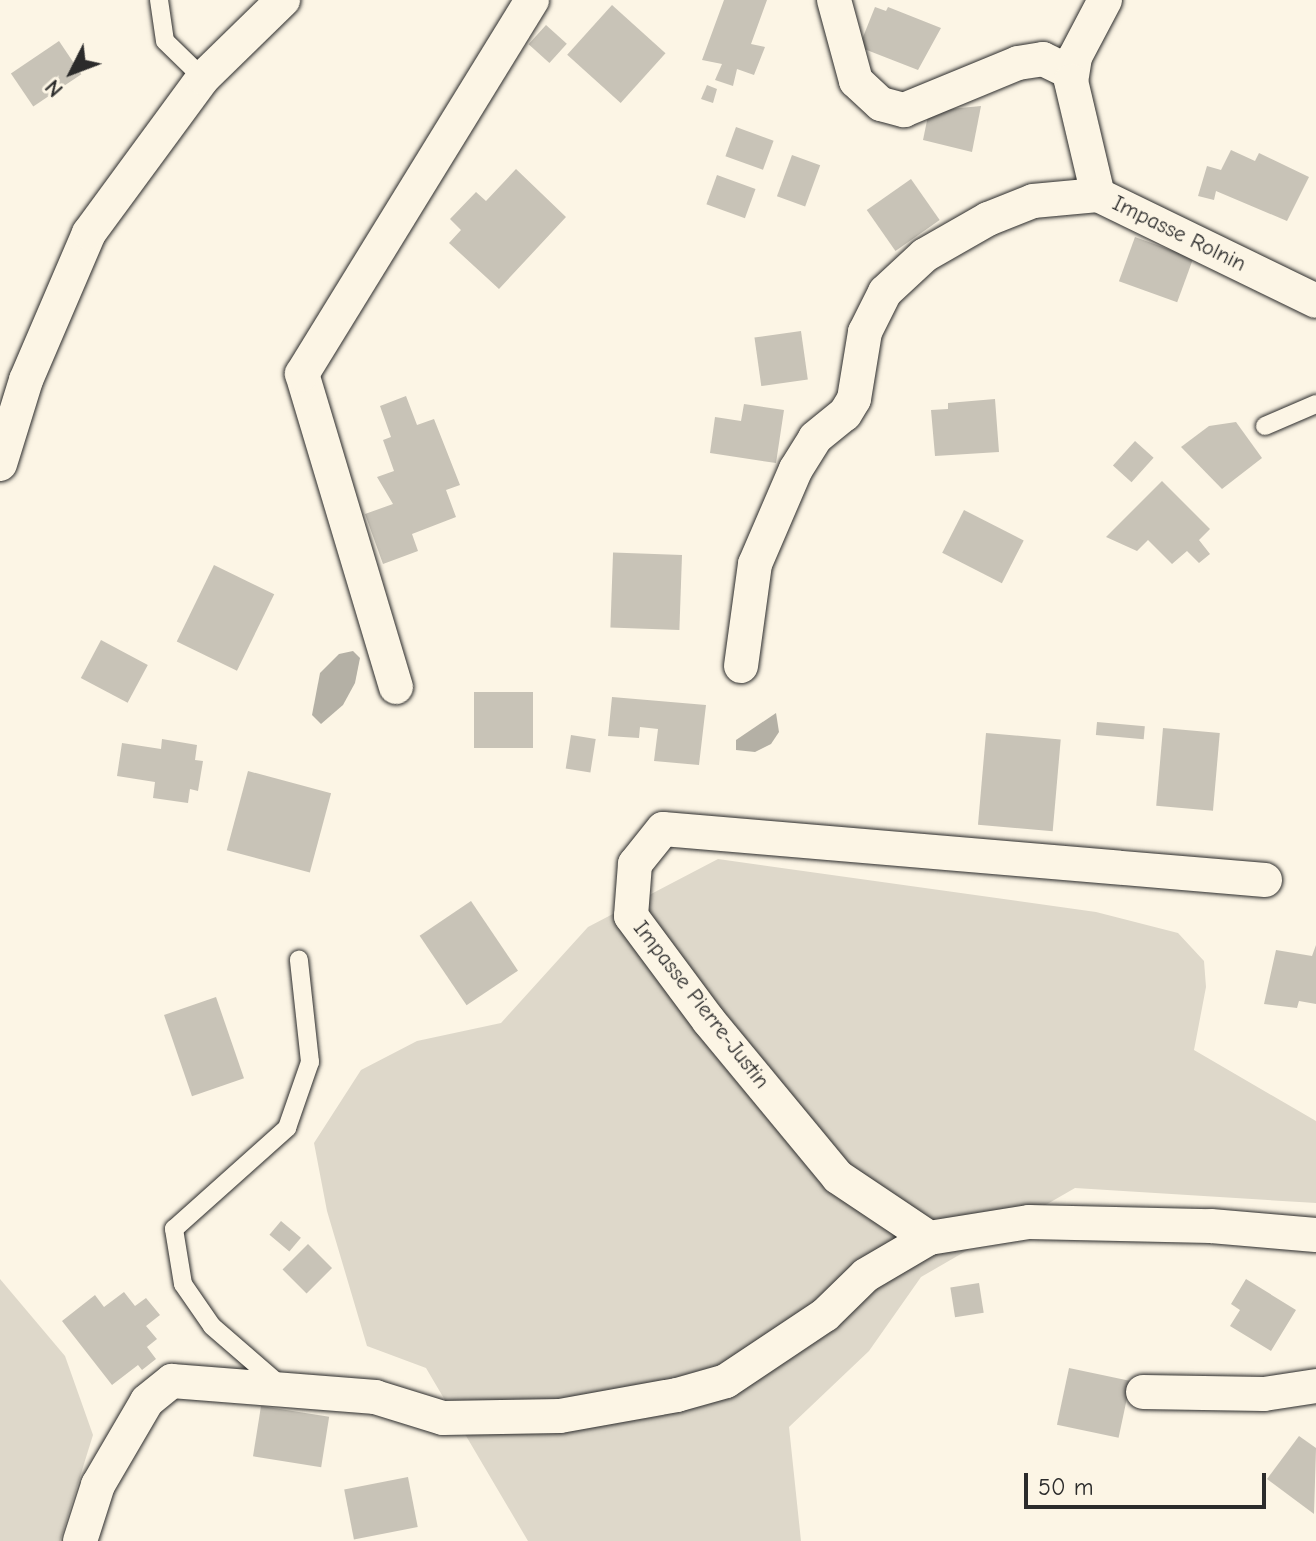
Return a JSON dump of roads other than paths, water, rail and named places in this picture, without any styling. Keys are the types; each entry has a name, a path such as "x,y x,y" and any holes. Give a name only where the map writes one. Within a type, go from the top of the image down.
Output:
{"street":[{"path":"0,464 26,380 89,233 203,78 283,0"},
{"path":"396,687 302,374 532,0"},
{"path":"834,0 856,81 881,104 904,110 1018,63 1043,59 1072,73 1105,0"},
{"name":"Impasse Rolnin","path":"1072,73 1098,195 1316,301"},
{"path":"741,666 755,564 796,469 815,438 845,414 854,399 865,332 885,292 925,255 988,219 1033,201 1098,195"},
{"name":"Impasse Pierre-Justin","path":"929,1238 838,1177 709,1021 631,916 635,864 663,829 1265,880"},
{"path":"80,1541 98,1485 147,1401 172,1381 375,1397 443,1418 560,1416 677,1395 726,1381 825,1315 866,1275 929,1238 1029,1222 1211,1226 1316,1235"},
{"path":"1143,1392 1264,1394 1316,1386"}],"lane":[{"path":"159,0 165,41 203,78"},
{"path":"1265,426 1316,404"},
{"path":"285,1390 212,1326 183,1284 174,1229 287,1128 310,1062 299,960"}]}
